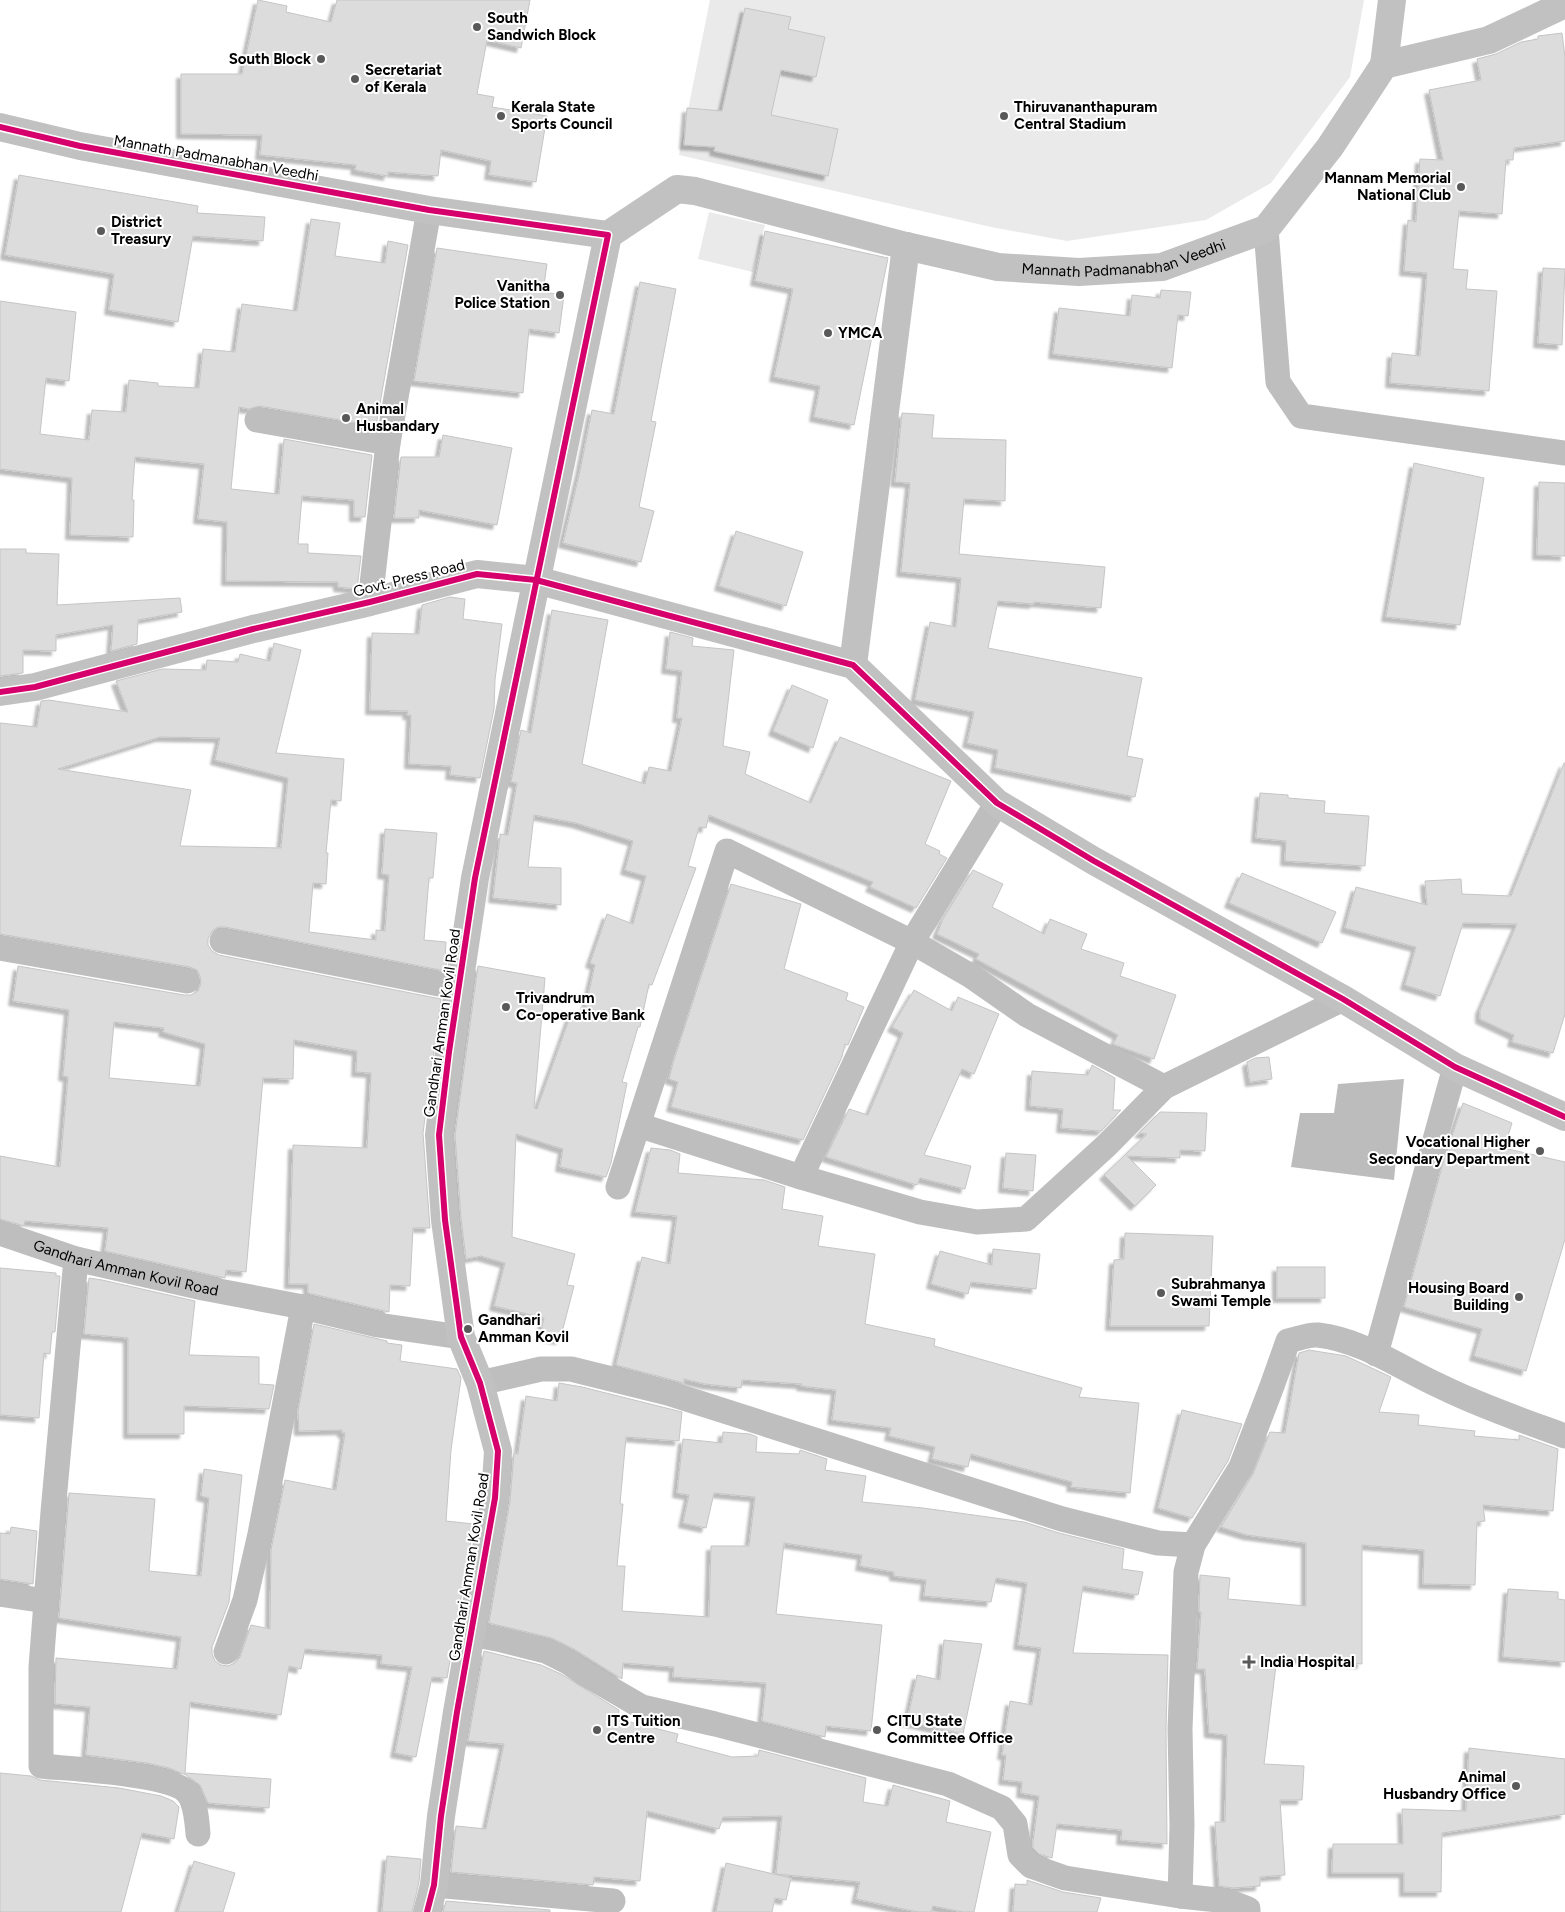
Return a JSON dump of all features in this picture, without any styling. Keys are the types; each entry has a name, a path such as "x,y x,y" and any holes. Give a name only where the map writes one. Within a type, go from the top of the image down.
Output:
{"street":[{"path":"1392,0 1384,65 1330,147 1266,229 1278,382 1301,416 1565,453"},
{"path":"1384,65 1490,40 1565,4"},
{"name":"Mannath Padmanabhan Veedhi","path":"0,127 80,146 429,210 608,235 677,189 695,191 906,246 998,266 1079,272 1162,267 1266,229"},
{"path":"370,602 388,443 429,210"},
{"name":"Gandhari Amman Kovil Road","path":"427,1912 434,1885 441,1816 495,1498 498,1451 480,1384 460,1337 445,1220 439,1135 449,1052 475,878 608,235"},
{"path":"906,246 853,665 997,803 1094,861 1343,999 1455,1067 1565,1117"},
{"path":"258,420 388,443"},
{"name":"Govt. Press Road","path":"0,692 35,687 253,629 370,602 477,574 536,580 853,665"},
{"path":"801,1177 912,942 997,803"},
{"path":"618,1187 727,850 912,942 971,976 1027,1015 1164,1087"},
{"path":"222,941 459,988"},
{"path":"0,948 187,981"},
{"path":"638,1125 801,1177 920,1212 977,1222 1026,1219 1107,1145 1164,1087 1343,999"},
{"path":"1376,1354 1455,1067"},
{"name":"Gandhari Amman Kovil Road","path":"0,1233 76,1259 203,1288 303,1307 378,1324 460,1337"},
{"path":"76,1259 40,1667 41,1766 149,1777 177,1786 190,1794 195,1809 198,1834"},
{"path":"226,1652 244,1600 260,1534 303,1307"},
{"path":"1180,1896 1182,1826 1180,1729 1186,1572 1193,1545 1241,1467 1288,1341 1316,1334 1347,1342 1508,1416 1565,1436"},
{"path":"480,1384 541,1369 571,1369 668,1393 1062,1519 1158,1543 1193,1545"},
{"path":"0,1594 46,1601"},
{"path":"471,1634 546,1651 568,1662 642,1707 948,1784 1002,1808 1015,1824 1020,1854 1031,1866 1065,1878 1227,1902 1248,1909 1248,1912"},
{"path":"434,1885 613,1901"}],"shaded area":[{"name":"Thiruvananthapuram Central Stadium","path":"710,0 1364,0 1350,77 1271,183 1206,220 1067,241 991,227 679,155"},
{"path":"709,212 765,225 753,272 698,259"},
{"path":"1404,1079 1394,1180 1291,1167 1300,1113 1334,1113 1338,1084"}],"building":[{"path":"258,0 287,6 286,12 331,22 337,0 530,0 521,48 487,40 477,94 494,97 492,107 547,116 536,182 489,175 491,161 441,150 438,176 388,172 388,176 355,170 356,165 260,155 262,135 181,134 181,74 242,74"},
{"path":"745,8 791,17 788,29 825,37 816,77 781,70 771,115 838,129 828,176 714,151 715,147 684,145 687,108 722,111"},
{"path":"1562,33 1565,57 1565,141 1514,148 1513,160 1506,160 1502,214 1459,211 1453,269 1468,270 1466,289 1497,291 1489,391 1390,383 1392,353 1420,356 1427,273 1404,271 1408,220 1416,222 1420,159 1443,160 1429,90 1481,80 1477,59 1496,54 1521,42 1538,39 1538,36"},
{"name":"District Treasury","path":"19,175 198,206 197,213 265,217 263,241 193,236 178,322 109,310 114,274 5,255"},
{"path":"311,219 340,223 335,256 385,263 388,241 408,245 376,426 259,406 249,409 239,407 231,489 279,494 284,439 372,455 365,517 354,517 354,500 302,496 298,544 308,544 308,553 361,556 357,589 338,587 338,582 226,581 227,522 198,519 204,464 135,457 132,500 134,500 133,537 70,535 72,478 0,469 0,301 76,312 69,381 46,378 40,434 89,440 92,410 126,412 129,380 158,383 158,386 199,388 203,349 235,352 242,304 297,311"},
{"name":"YMCA","path":"765,231 888,258 854,425 814,417 820,386 774,377 793,289 755,281"},
{"path":"437,248 547,264 543,292 564,295 559,333 529,329 523,393 414,381"},
{"path":"1543,268 1565,269 1562,345 1538,343"},
{"path":"640,282 676,289 651,421 656,422 639,507 654,511 641,562 563,543 592,410 614,414"},
{"path":"1161,290 1191,292 1188,316 1178,315 1172,368 1053,354 1059,308 1130,316 1132,295 1160,298"},
{"path":"902,413 934,415 932,438 1006,440 1005,501 964,499 959,554 1105,567 1101,608 998,601 988,648 1142,678 1127,756 1143,759 1135,797 995,768 998,750 967,743 974,712 915,700 930,622 956,627 961,578 901,572 910,483 895,482"},
{"path":"443,435 512,448 497,525 419,510 419,518 394,518 401,457 439,457"},
{"path":"1414,463 1484,478 1460,625 1386,617"},
{"path":"1539,482 1565,483 1565,556 1537,555"},
{"path":"736,531 803,552 786,606 719,586"},
{"path":"0,549 26,549 26,553 59,554 57,605 180,598 182,612 138,620 137,644 111,651 113,625 56,635 56,651 23,650 23,673 0,676"},
{"path":"450,597 465,599 463,619 502,624 495,680 494,709 480,778 450,775 451,766 409,764 411,715 407,715 408,711 370,710 372,633 419,634 422,605"},
{"path":"552,610 608,620 582,764 645,784 649,767 671,771 682,718 677,718 682,671 666,669 670,632 693,638 692,646 734,650 723,746 750,752 745,774 811,803 840,737 951,781 925,844 940,851 939,854 947,858 916,908 870,887 873,882 709,815 706,828 699,827 688,866 696,868 652,985 649,984 640,1027 638,1027 622,1082 627,1083 611,1163 606,1177 560,1167 563,1149 516,1134 512,1237 575,1254 567,1285 574,1286 560,1340 540,1336 544,1318 494,1306 505,1263 481,1256 466,1259 455,1135 478,966 545,978 534,1108 537,1109 571,1014 583,1018 595,965 590,963 607,914 633,924 646,876 625,870 633,841 576,823 534,815 528,867 561,868 561,905 493,898 500,834 508,835 517,783 511,782 521,730 531,733"},
{"path":"274,643 301,650 276,753 344,759 341,801 331,800 326,853 328,853 326,884 313,883 309,932 376,940 376,930 385,931 389,875 382,874 385,829 437,833 433,878 429,878 424,940 446,942 445,960 447,960 445,971 225,927 218,927 212,931 208,939 208,945 212,951 219,955 441,999 423,1133 430,1228 413,1228 410,1286 390,1285 389,1312 308,1293 308,1284 289,1284 293,1145 367,1148 371,1073 356,1072 357,1051 294,1040 293,1079 263,1078 246,1272 226,1270 225,1278 105,1251 108,1228 25,1221 24,1226 0,1219 0,1156 60,1167 68,1077 63,1076 69,1010 13,1001 18,966 184,995 191,995 198,991 201,983 197,970 190,967 0,934 0,723 37,727 41,701 49,700 128,712 116,681 162,669 206,670 207,660 238,662 240,654 270,661","holes":["160,737 220,738 215,760 288,778 281,848 180,846 191,790 58,769","114,1022 164,1028 163,1032 205,1044 200,1086 109,1078"]},
{"path":"792,685 828,700 813,748 773,731"},
{"path":"1564,763 1565,1014 1553,1053 1512,1042 1514,1035 1480,1019 1480,1010 1517,924 1463,923 1440,996 1405,985 1416,947 1345,928 1356,887 1427,905 1425,881 1461,879 1462,894 1511,896"},
{"path":"1260,793 1288,795 1288,798 1325,801 1324,813 1369,816 1365,866 1285,861 1286,841 1256,838"},
{"path":"973,870 1003,884 992,907 1044,934 1050,919 1087,934 1081,949 1124,963 1120,976 1176,995 1154,1059 1113,1044 1118,1035 976,959 979,954 937,934 943,919"},
{"path":"1242,873 1336,912 1322,943 1229,903"},
{"path":"731,884 801,904 784,969 848,993 846,1000 864,1007 848,1045 845,1044 842,1057 803,1140 671,1107 678,1082 669,1079 673,1063"},
{"path":"914,990 952,1011 958,997 999,1014 974,1074 962,1069 924,1155 971,1166 965,1189 920,1178 917,1185 826,1157 849,1109 868,1115 903,1033 892,1027"},
{"path":"1269,1057 1272,1079 1250,1082 1247,1062 1255,1058"},
{"path":"1092,1065 1115,1078 1113,1110 1121,1110 1101,1131 1061,1128 1063,1109 1030,1106 1032,1071 1088,1075"},
{"path":"1463,1103 1512,1123 1504,1148 1565,1162 1565,1239 1526,1371 1474,1356 1482,1329 1404,1307 1443,1163"},
{"path":"1160,1112 1207,1113 1205,1151 1180,1150 1180,1158 1127,1156 1156,1185 1135,1206 1104,1175 1147,1134 1139,1133"},
{"path":"651,1148 670,1150 680,1154 678,1173 764,1180 785,1187 782,1209 823,1216 818,1246 875,1254 865,1324 935,1339 934,1346 1082,1388 1079,1397 1139,1403 1130,1493 1071,1487 1072,1482 971,1454 968,1467 932,1459 935,1447 889,1436 891,1428 832,1420 836,1390 801,1386 802,1384 742,1380 741,1388 705,1384 684,1379 684,1383 616,1365 642,1257 670,1264 677,1216 635,1212"},
{"path":"1006,1153 1036,1155 1033,1191 1003,1188"},
{"name":"Subrahmanya Swami Temple","path":"1125,1233 1213,1236 1209,1326 1110,1326 1114,1260 1124,1259"},
{"path":"993,1249 1040,1254 1036,1289 971,1282 968,1294 931,1284 940,1251 992,1265"},
{"path":"1277,1267 1325,1267 1325,1298 1277,1298"},
{"path":"0,1268 56,1273 56,1276 60,1276 55,1332 52,1332 50,1354 44,1353 39,1418 0,1415"},
{"path":"89,1278 195,1301 189,1355 259,1357 259,1384 274,1385 269,1409 184,1406 184,1434 128,1434 128,1338 84,1334"},
{"path":"314,1324 387,1341 387,1343 402,1345 400,1361 457,1369 461,1378 451,1450 446,1521 474,1524 447,1678 432,1677 416,1757 395,1753 412,1667 381,1664 382,1655 305,1649 301,1669 289,1666 281,1715 190,1702 185,1773 271,1779 269,1808 208,1803 200,1785 186,1775 169,1768 147,1763 86,1755 90,1707 55,1704 56,1658 177,1669 181,1637 59,1618 69,1493 155,1499 149,1571 201,1576 209,1498 201,1496 204,1469 242,1475 229,1602 212,1647 215,1661 221,1665 228,1666 235,1663 240,1657 251,1625 270,1629 271,1550 285,1480 336,1490 345,1433 342,1433 342,1430 299,1431 298,1411"},
{"path":"1309,1350 1346,1356 1391,1377 1379,1412 1419,1415 1418,1425 1475,1431 1474,1436 1519,1440 1519,1435 1558,1449 1553,1511 1483,1505 1485,1521 1477,1522 1475,1585 1423,1584 1424,1550 1362,1545 1362,1664 1277,1657 1264,1764 1304,1766 1302,1800 1280,1800 1285,1875 1260,1877 1260,1886 1233,1888 1219,1886 1215,1822 1225,1822 1227,1735 1209,1733 1205,1669 1197,1669 1201,1612 1199,1612 1200,1575 1230,1578 1228,1599 1306,1606 1306,1543 1247,1535 1221,1527 1253,1474 1270,1432 1285,1433 1299,1353"},
{"path":"559,1383 682,1412 679,1441 626,1437 620,1504 623,1504 617,1566 625,1566 622,1611 709,1617 711,1546 749,1546 755,1497 714,1493 706,1528 683,1523 689,1495 677,1493 683,1439 722,1443 723,1432 750,1434 757,1437 756,1452 799,1454 800,1450 827,1459 825,1470 866,1476 862,1502 923,1508 1024,1522 1124,1549 1122,1569 1143,1572 1138,1595 1083,1586 1073,1653 1168,1655 1166,1729 1167,1844 1121,1840 1122,1830 1057,1824 1052,1858 1039,1854 1033,1848 1039,1796 1021,1793 1022,1782 1003,1780 1006,1755 1002,1755 1010,1701 1032,1705 1041,1648 1018,1645 1027,1583 996,1578 991,1602 924,1596 926,1580 894,1576 894,1572 860,1566 862,1555 784,1543 776,1614 882,1625 871,1731 826,1726 825,1737 762,1721 766,1683 673,1677 674,1667 623,1663 622,1679 574,1649 552,1638 489,1623 510,1501 514,1453 518,1454 526,1396 557,1401"},
{"path":"1182,1410 1242,1424 1228,1461 1192,1518 1158,1508"},
{"path":"11,1527 37,1531 33,1584 0,1579 0,1533 10,1534"},
{"path":"1508,1589 1558,1592 1558,1599 1565,1600 1565,1662 1503,1657"},
{"path":"944,1640 982,1644 963,1734 907,1722 917,1675 940,1680"},
{"path":"484,1651 541,1665 561,1674 619,1710 618,1719 678,1734 676,1742 732,1757 758,1756 759,1750 866,1778 863,1802 888,1806 893,1785 950,1801 946,1822 991,1832 974,1912 963,1912 933,1906 931,1912 918,1912 856,1899 860,1882 776,1874 782,1816 723,1817 719,1829 647,1811 640,1881 594,1877 593,1885 451,1872 456,1826 486,1829 504,1744 468,1741"},
{"path":"1469,1748 1565,1759 1565,1814 1442,1833 1441,1892 1404,1892 1404,1873 1332,1873 1333,1844 1403,1844 1402,1809 1466,1811"},
{"path":"0,1773 31,1776 40,1780 119,1788 161,1796 173,1801 179,1807 174,1839 142,1833 121,1912 0,1912"},
{"path":"387,1856 421,1859 419,1882 412,1912 382,1912"},
{"path":"194,1861 235,1873 223,1912 178,1912"},
{"path":"726,1863 791,1878 786,1900 775,1898 772,1912 716,1912"},
{"path":"1027,1880 1063,1892 1101,1898 1097,1912 1013,1912 1015,1884 1027,1885"},
{"path":"446,1901 550,1910 550,1912 443,1912"}],"cycle path":[{"path":"0,127 80,146 429,210 608,235 475,878 449,1052 439,1135 445,1220 461,1337 480,1383 498,1451 495,1498 457,1712 441,1816 434,1885 427,1912"},
{"path":"0,692 35,687 253,629 370,602 477,574 536,580 853,665 997,803 1094,861 1343,999 1455,1067 1565,1117"}],"place":[{"name":"South Sandwich Block","path":"477,27"},
{"name":"South Block","path":"321,59"},
{"name":"Secretariat of Kerala","path":"355,79"},
{"name":"Kerala State Sports Council","path":"501,116"},
{"name":"Thiruvananthapuram Central Stadium","path":"1004,116"},
{"name":"Mannam Memorial National Club","path":"1461,187"},
{"name":"District Treasury","path":"101,231"},
{"name":"Vanitha Police Station","path":"560,295"},
{"name":"YMCA","path":"828,333"},
{"name":"Animal Husbandary","path":"346,418"},
{"name":"Trivandrum Co-operative Bank","path":"506,1007"},
{"name":"Vocational Higher Secondary Department","path":"1540,1151"},
{"name":"Subrahmanya Swami Temple","path":"1161,1293"},
{"name":"Housing Board Building","path":"1519,1297"},
{"name":"Gandhari Amman Kovil","path":"468,1329"},
{"name":"India Hospital","path":"1249,1662"},
{"name":"ITS Tuition Centre","path":"597,1730"},
{"name":"CITU State Committee Office","path":"877,1730"},
{"name":"Animal Husbandry Office","path":"1516,1786"}]}
